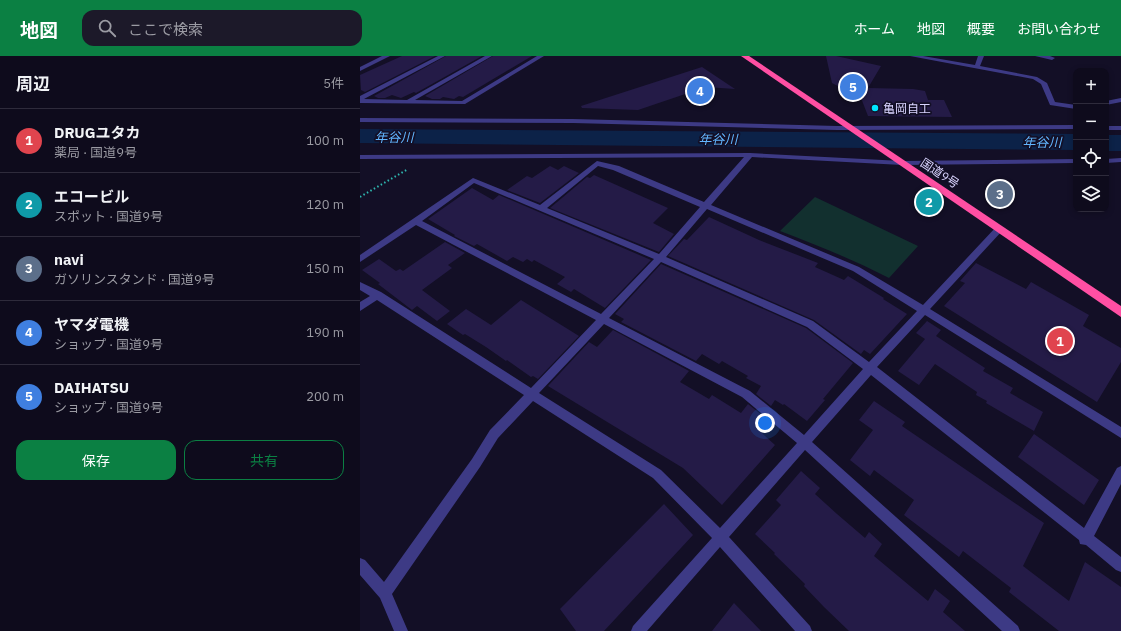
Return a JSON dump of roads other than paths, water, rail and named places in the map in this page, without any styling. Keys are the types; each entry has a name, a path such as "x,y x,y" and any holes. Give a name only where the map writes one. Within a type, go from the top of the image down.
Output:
{"highway":[{"name":"国道9号","path":"744,56 1121,312"}],"street":[{"path":"360,69 387,56"},
{"path":"360,100 442,56"},
{"path":"407,102 489,56"},
{"path":"360,100 463,103 541,56"},
{"path":"913,56 1036,78 1044,83 1052,104 1073,107"},
{"path":"977,68 981,56"},
{"path":"1038,56 1052,58"},
{"path":"1109,102 1121,100"},
{"path":"360,120 581,121 853,129 1073,128"},
{"path":"1109,128 1121,128"},
{"path":"384,594 476,463 494,434 530,394 603,320 660,258 750,155"},
{"path":"360,157 750,155 898,161 1073,161"},
{"path":"1109,161 1121,160"},
{"path":"542,208 597,163 616,168 856,269 1121,433"},
{"path":"360,259 473,180 660,258 810,324 870,368 1121,565"},
{"path":"416,221 746,394 804,442 1013,631"},
{"path":"638,631 870,368 999,229"},
{"path":"360,285 378,295 530,394 657,474 721,538 805,631"},
{"path":"360,307 378,295"},
{"path":"1086,539 1121,472"},
{"path":"360,565 384,594 401,631"}],"waterway":[{"name":"年谷川","path":"360,136 1073,142"},
{"name":"年谷川","path":"1109,143 1121,143"}],"place":[{"name":"DAIHATSU","path":"853,87"},
{"name":"ヤマダ電機","path":"700,91"},
{"name":"亀岡自工","path":"875,108"},
{"name":"navi","path":"1000,194"},
{"name":"エコービル","path":"929,202"},
{"name":"DRUGユタカ","path":"1060,341"}]}
